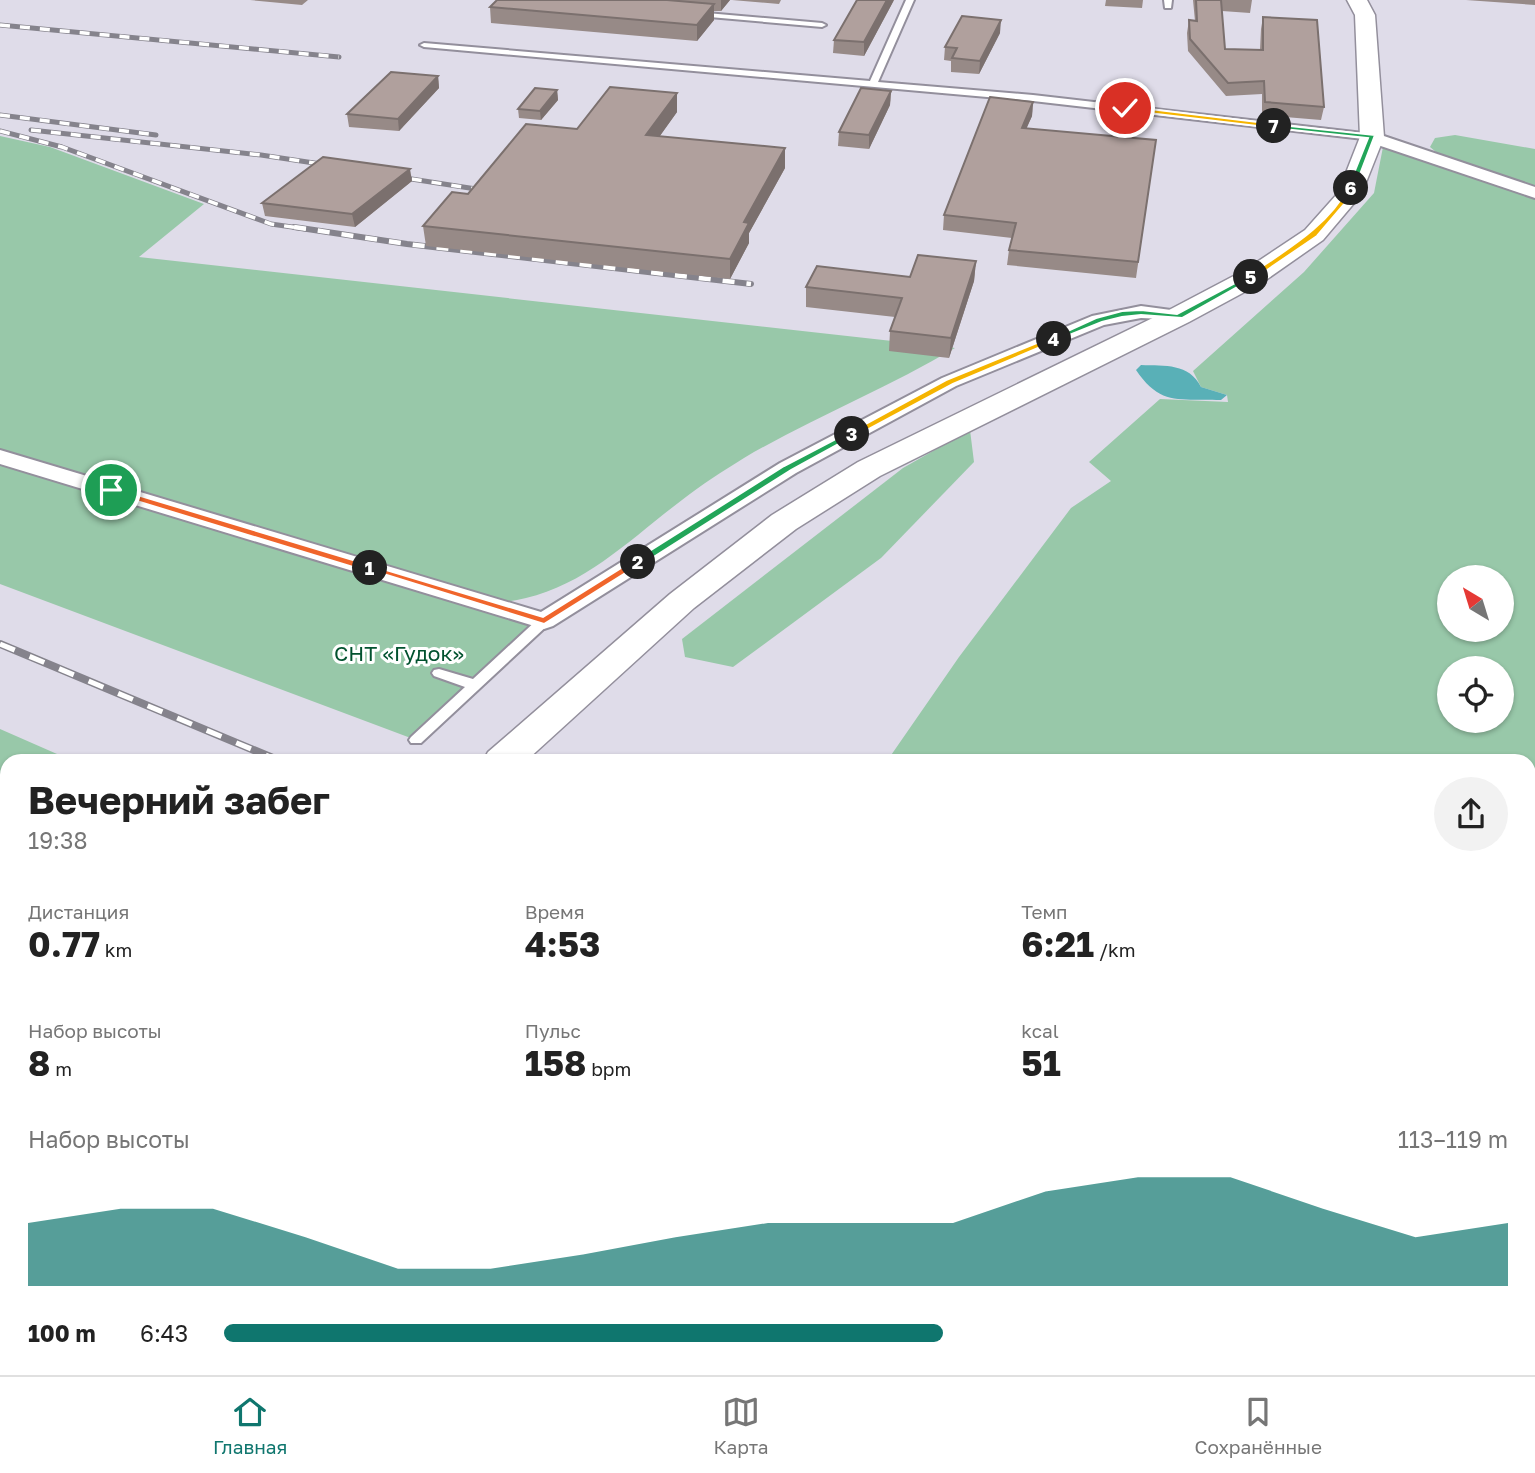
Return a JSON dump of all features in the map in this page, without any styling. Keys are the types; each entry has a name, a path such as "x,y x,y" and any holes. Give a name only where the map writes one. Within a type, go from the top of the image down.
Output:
{"street":[{"path":"510,754 682,601 784,522 869,469 1179,316 1254,276 1314,234 1349,195 1372,137 1365,15 1357,0"},
{"path":"1372,137 1535,193"},
{"path":"0,457 544,621 788,468 949,382 1099,320 1141,312 1179,316"}],"lane":[{"path":"873,83 910,0"},
{"path":"689,13 822,25"},
{"path":"424,45 873,83 1372,137"},
{"path":"416,740 544,621"},
{"path":"439,673 475,685"}],"green space":[{"path":"1455,135 1535,149 1535,754 892,754 959,657 1071,508 1111,481 1089,462 1160,399 1228,402 1227,395 1201,387 1193,371 1304,272 1374,193 1383,147 1395,148 1455,168 1430,147 1435,138"},
{"name":"СНТ «Гудок»","path":"0,136 50,147 204,204 139,257 955,348 744,458 689,494 609,557 569,582 526,598 490,604 544,621 416,740 0,584"},
{"path":"970,430 974,462 881,558 733,667 685,657 682,639 903,468"},
{"path":"0,729 57,754 0,754"}],"water":[{"path":"1141,365 1176,367 1190,374 1201,387 1227,395 1221,400 1183,399 1163,395 1145,382 1136,370"}],"building":[{"path":"497,0 667,0 714,4 697,25 490,7"},
{"path":"857,0 887,0 864,42 834,40"},
{"path":"1196,0 1221,0 1225,49 1263,50 1263,17 1317,20 1324,107 1265,102 1264,81 1228,83 1190,39 1189,20 1197,21"},
{"path":"962,16 1001,20 980,61 952,58 957,48 945,47"},
{"path":"391,72 438,76 398,119 347,114"},
{"path":"610,87 677,93 646,135 785,148 744,222 749,223 730,259 423,226 452,192 468,194 526,124 577,129"},
{"path":"535,88 557,90 540,111 518,109"},
{"path":"861,88 891,91 869,135 839,132"},
{"path":"990,97 1033,102 1022,128 1156,140 1138,262 1009,250 1016,223 944,215"},
{"path":"323,157 410,169 352,214 262,203"},
{"path":"918,255 976,261 951,338 890,331 902,298 806,287 817,266 910,277"}],"railway":[{"path":"0,25 339,57"},
{"path":"0,115 156,135"},
{"path":"31,130 261,155 334,166"},
{"path":"0,131 62,147 271,224 306,229"},
{"path":"392,176 489,191"},
{"path":"294,227 407,244 751,284"},
{"path":"0,644 263,754"}],"route":[{"path":"111,490 544,621 788,468 949,382 1099,320 1141,312 1179,316 1254,276 1314,234 1349,195 1372,137 1125,108"}]}
